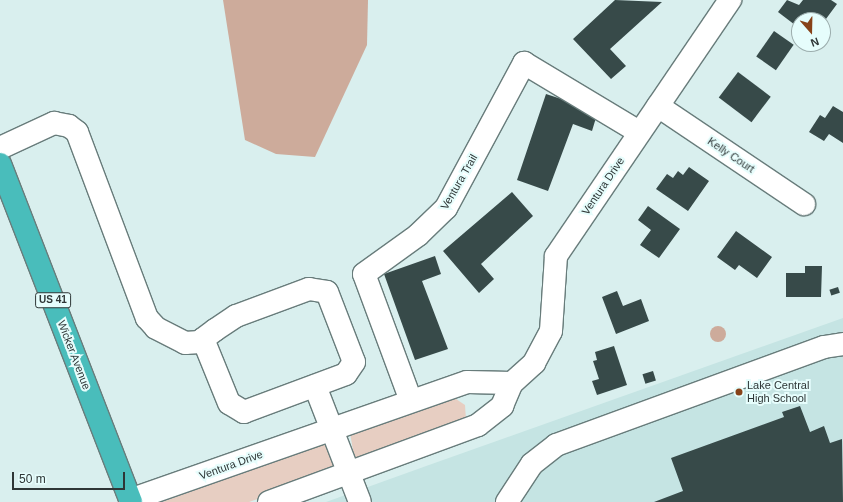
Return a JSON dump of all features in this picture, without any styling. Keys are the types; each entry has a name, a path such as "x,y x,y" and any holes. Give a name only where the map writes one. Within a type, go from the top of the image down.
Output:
{"highway":[{"name":"Wicker Avenue","path":"0,164 131,501"}],"street":[{"name":"Ventura Drive","path":"269,502 350,474 478,425 502,406 512,383 534,363 551,331 556,256 730,0"},
{"name":"Ventura Trail","path":"411,401 364,274 418,235 446,208 524,63 639,132"},
{"name":"Kelly Court","path":"658,106 804,204"},
{"path":"0,148 54,124 69,126 77,132 147,318 156,328 185,343 203,339 236,316 309,289 327,292 354,362 346,374 244,412 229,403 203,339"},
{"path":"507,502 532,464 556,445 816,350 843,344"},
{"name":"Ventura Drive","path":"131,501 467,382 512,383"},
{"path":"315,386 360,502"}],"shaded area":[{"path":"223,0 368,0 367,45 315,157 276,154 245,140"},
{"name":"Lake Central High School","path":"843,318 843,502 326,502 429,465"},
{"path":"715,326 721,326 726,331 724,340 721,342 715,342 710,337 710,331"},
{"path":"453,397 465,405 466,420 357,459 354,456 350,433"},
{"path":"324,443 331,449 335,467 328,474 249,502 162,502"}],"building":[{"path":"615,0 662,2 610,49 626,66 611,79 573,39"},
{"path":"787,0 799,5 803,0 831,0 837,4 831,12 791,12 791,22 778,12"},
{"path":"774,31 791,43 791,49 776,70 756,56"},
{"path":"738,72 771,97 751,122 719,98"},
{"path":"546,94 598,111 592,131 573,124 548,191 517,180"},
{"path":"833,106 843,112 843,143 829,134 824,141 809,132 820,115 825,118"},
{"path":"689,167 709,181 688,211 656,189 667,174 673,178 678,171 683,175"},
{"path":"512,192 533,216 481,264 494,279 479,293 443,251"},
{"path":"648,206 680,229 659,258 640,245 651,230 638,220"},
{"path":"736,231 772,257 757,278 739,265 735,270 717,257"},
{"path":"435,256 441,274 422,281 448,349 415,360 384,274"},
{"path":"805,266 822,266 821,297 786,297 786,273 805,273"},
{"path":"838,287 840,293 831,295 829,290"},
{"path":"617,291 623,306 641,299 649,321 616,334 602,297"},
{"path":"614,346 627,385 597,395 592,381 599,379 593,361 597,360 595,352"},
{"path":"653,371 656,381 645,384 642,374"},
{"name":"Lake Central High School","path":"800,406 810,432 824,426 830,443 842,439 843,502 654,502 683,491 671,458 784,417 782,412"}],"place":[{"name":"Lake Central High School","path":"739,392"}]}
